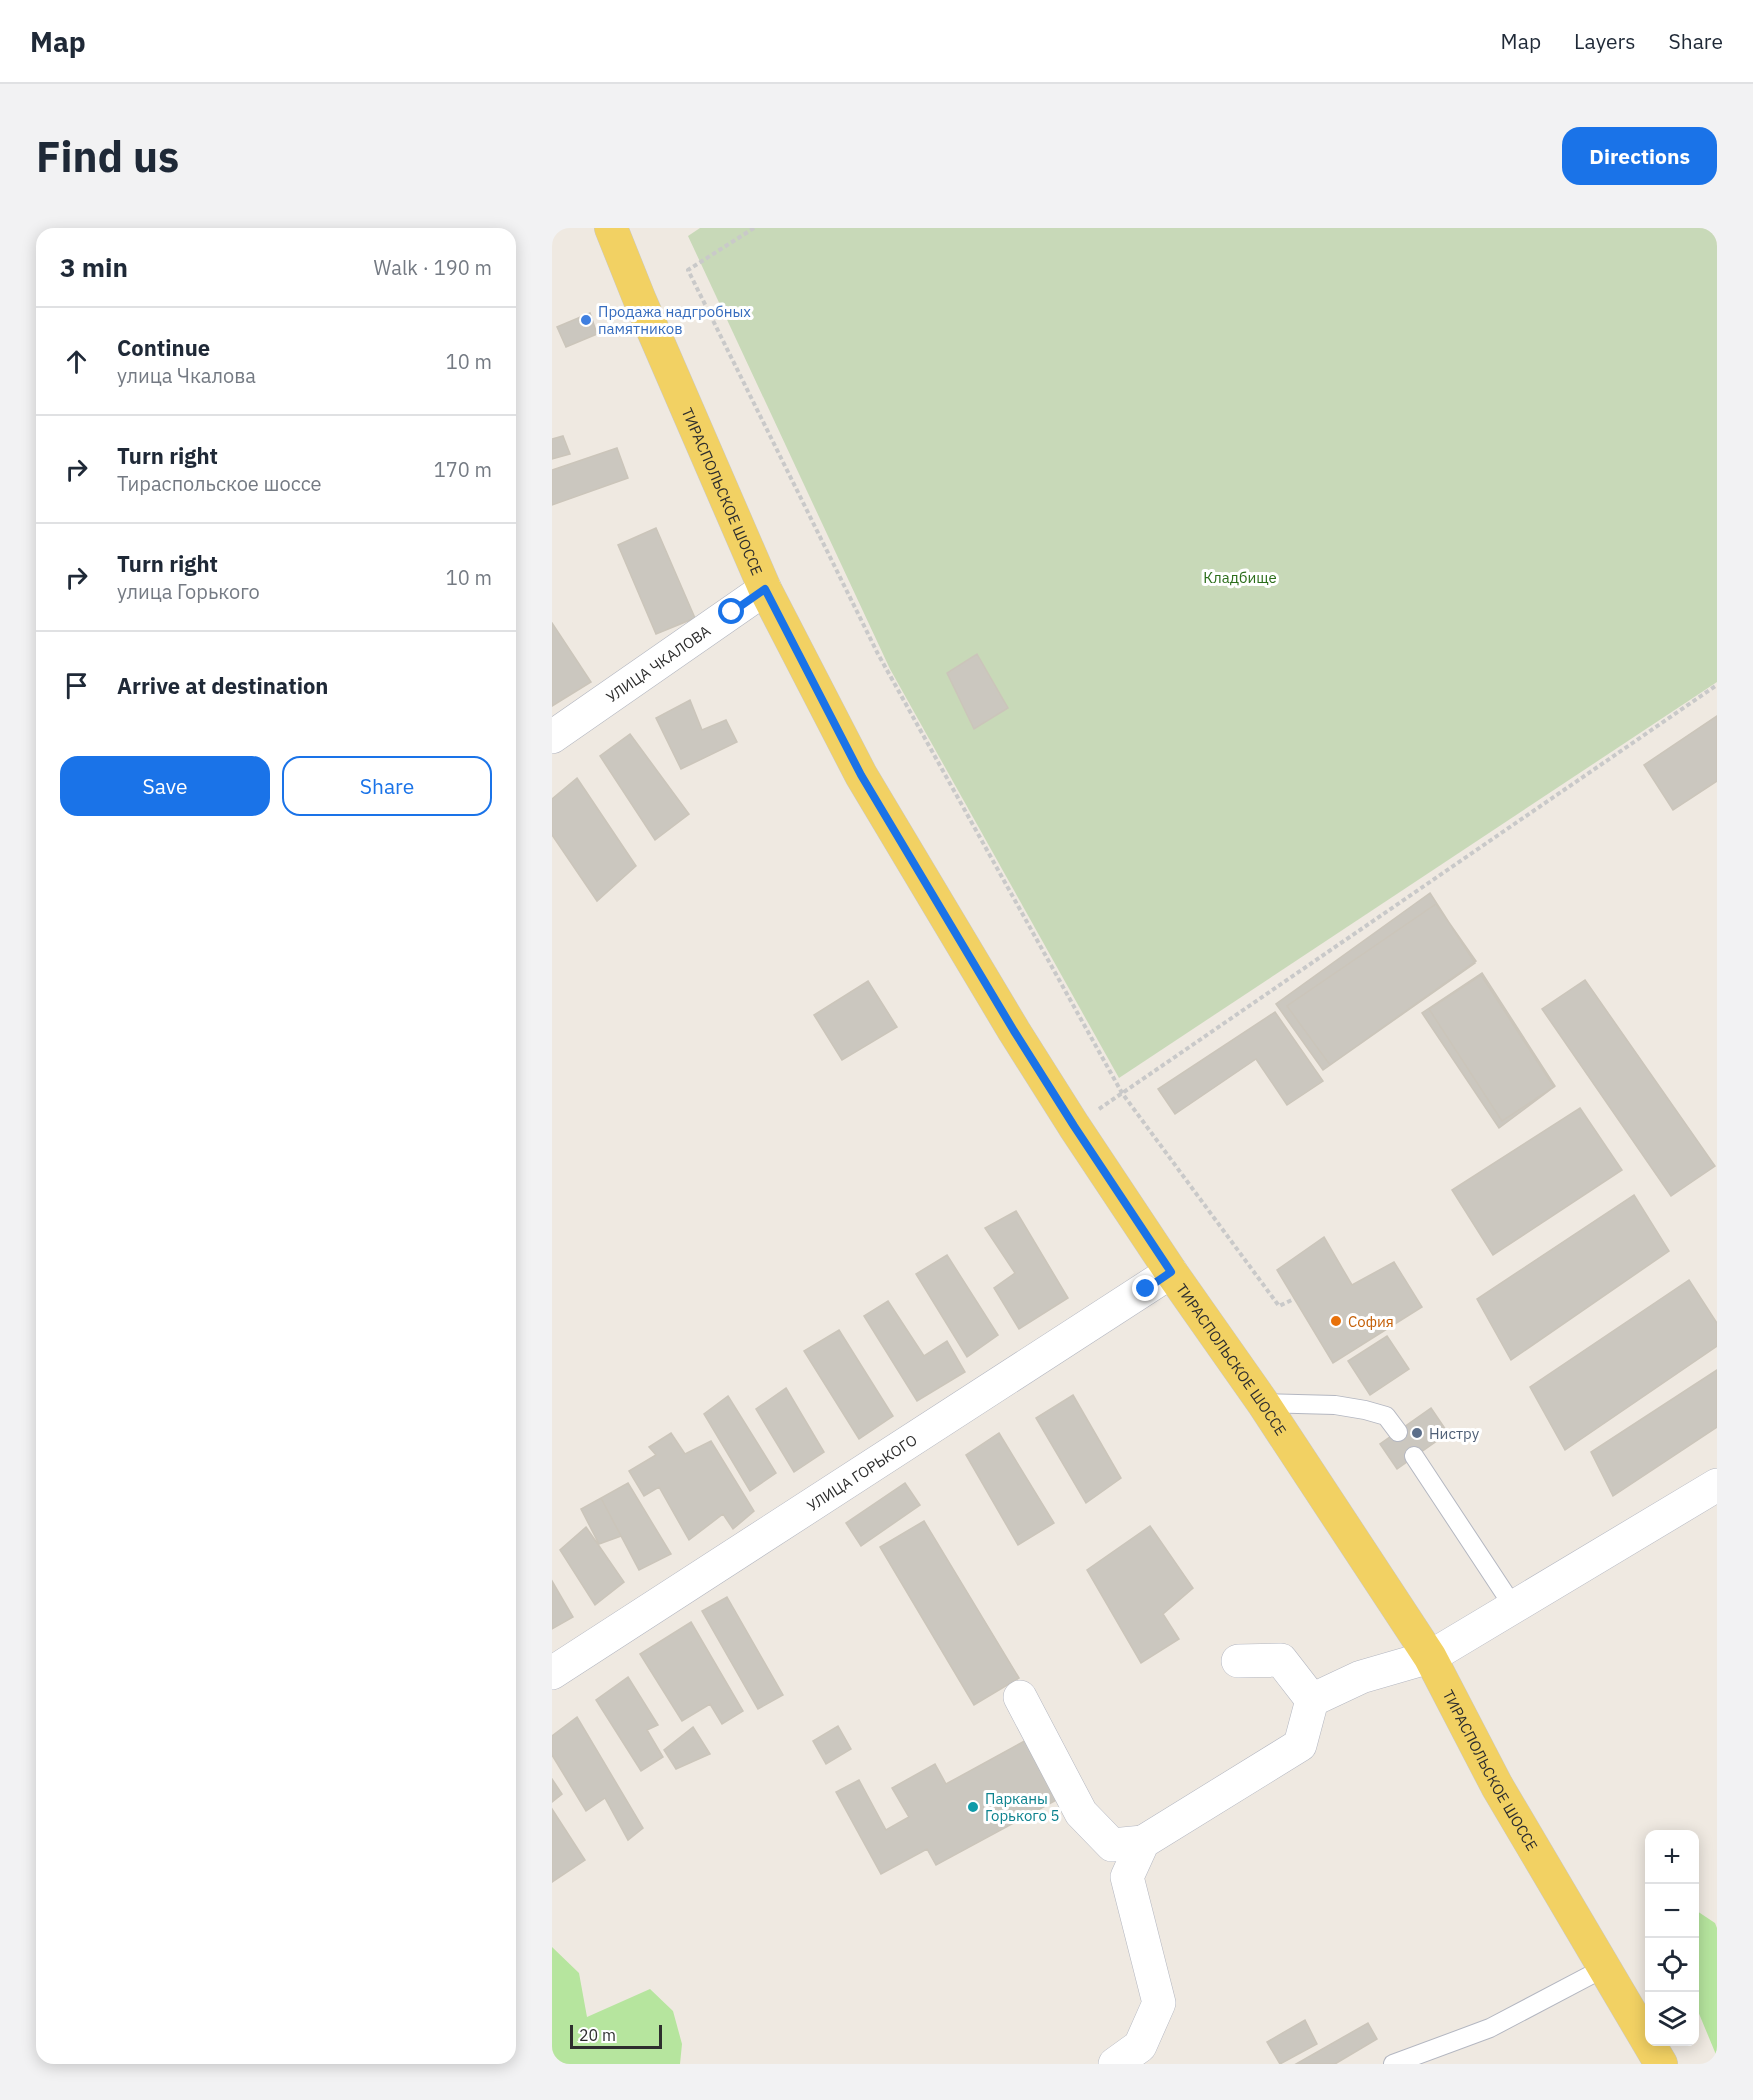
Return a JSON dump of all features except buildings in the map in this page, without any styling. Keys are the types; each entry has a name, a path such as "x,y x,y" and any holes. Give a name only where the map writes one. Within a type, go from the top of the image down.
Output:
{"main road":[{"name":"ТИРАСПОЛЬСКОЕ ШОССЕ","path":"611,228 765,589 861,775 1014,1031 1074,1126 1171,1272 1263,1403 1431,1657 1497,1786 1661,2064"}],"street":[{"name":"УЛИЦА ЧКАЛОВА","path":"552,737 765,589"},
{"name":"УЛИЦА ГОРЬКОГО","path":"552,1673 1171,1272"},
{"path":"1312,1700 1362,1677 1431,1657 1717,1485"},
{"path":"1238,1662 1281,1660 1312,1700"},
{"path":"1020,1697 1082,1813 1112,1845 1143,1842 1300,1745 1312,1700"},
{"path":"1115,2064 1140,2046 1159,2003 1127,1878 1143,1842"}],"lane":[{"path":"1263,1403 1335,1405 1365,1410 1386,1416 1398,1432"},
{"path":"1414,1456 1513,1606"},
{"path":"1393,2064 1490,2028 1604,1968"}],"path":[{"path":"754,228 688,270 878,654 1122,1093 1280,1306 1294,1299"},
{"path":"1074,1126 1717,685"}],"green space":[{"name":"Кладбище","path":"700,228 1717,228 1717,682 1119,1078 890,669 688,236"},
{"path":"1699,1912 1715,1923 1717,1928 1717,2057 1699,2014"},
{"path":"552,1947 579,1973 587,2017 650,1989 673,2011 682,2044 680,2064 552,2064"}],"place":[{"name":"Продажа надгробных памятников","path":"586,320"},
{"name":"София","path":"1336,1321"},
{"name":"Нистру","path":"1417,1433"},
{"name":"Парканы Горького 5","path":"973,1807"}],"route":[{"path":"732,612 765,589 861,775 1014,1031 1171,1272 1146,1289"}]}
